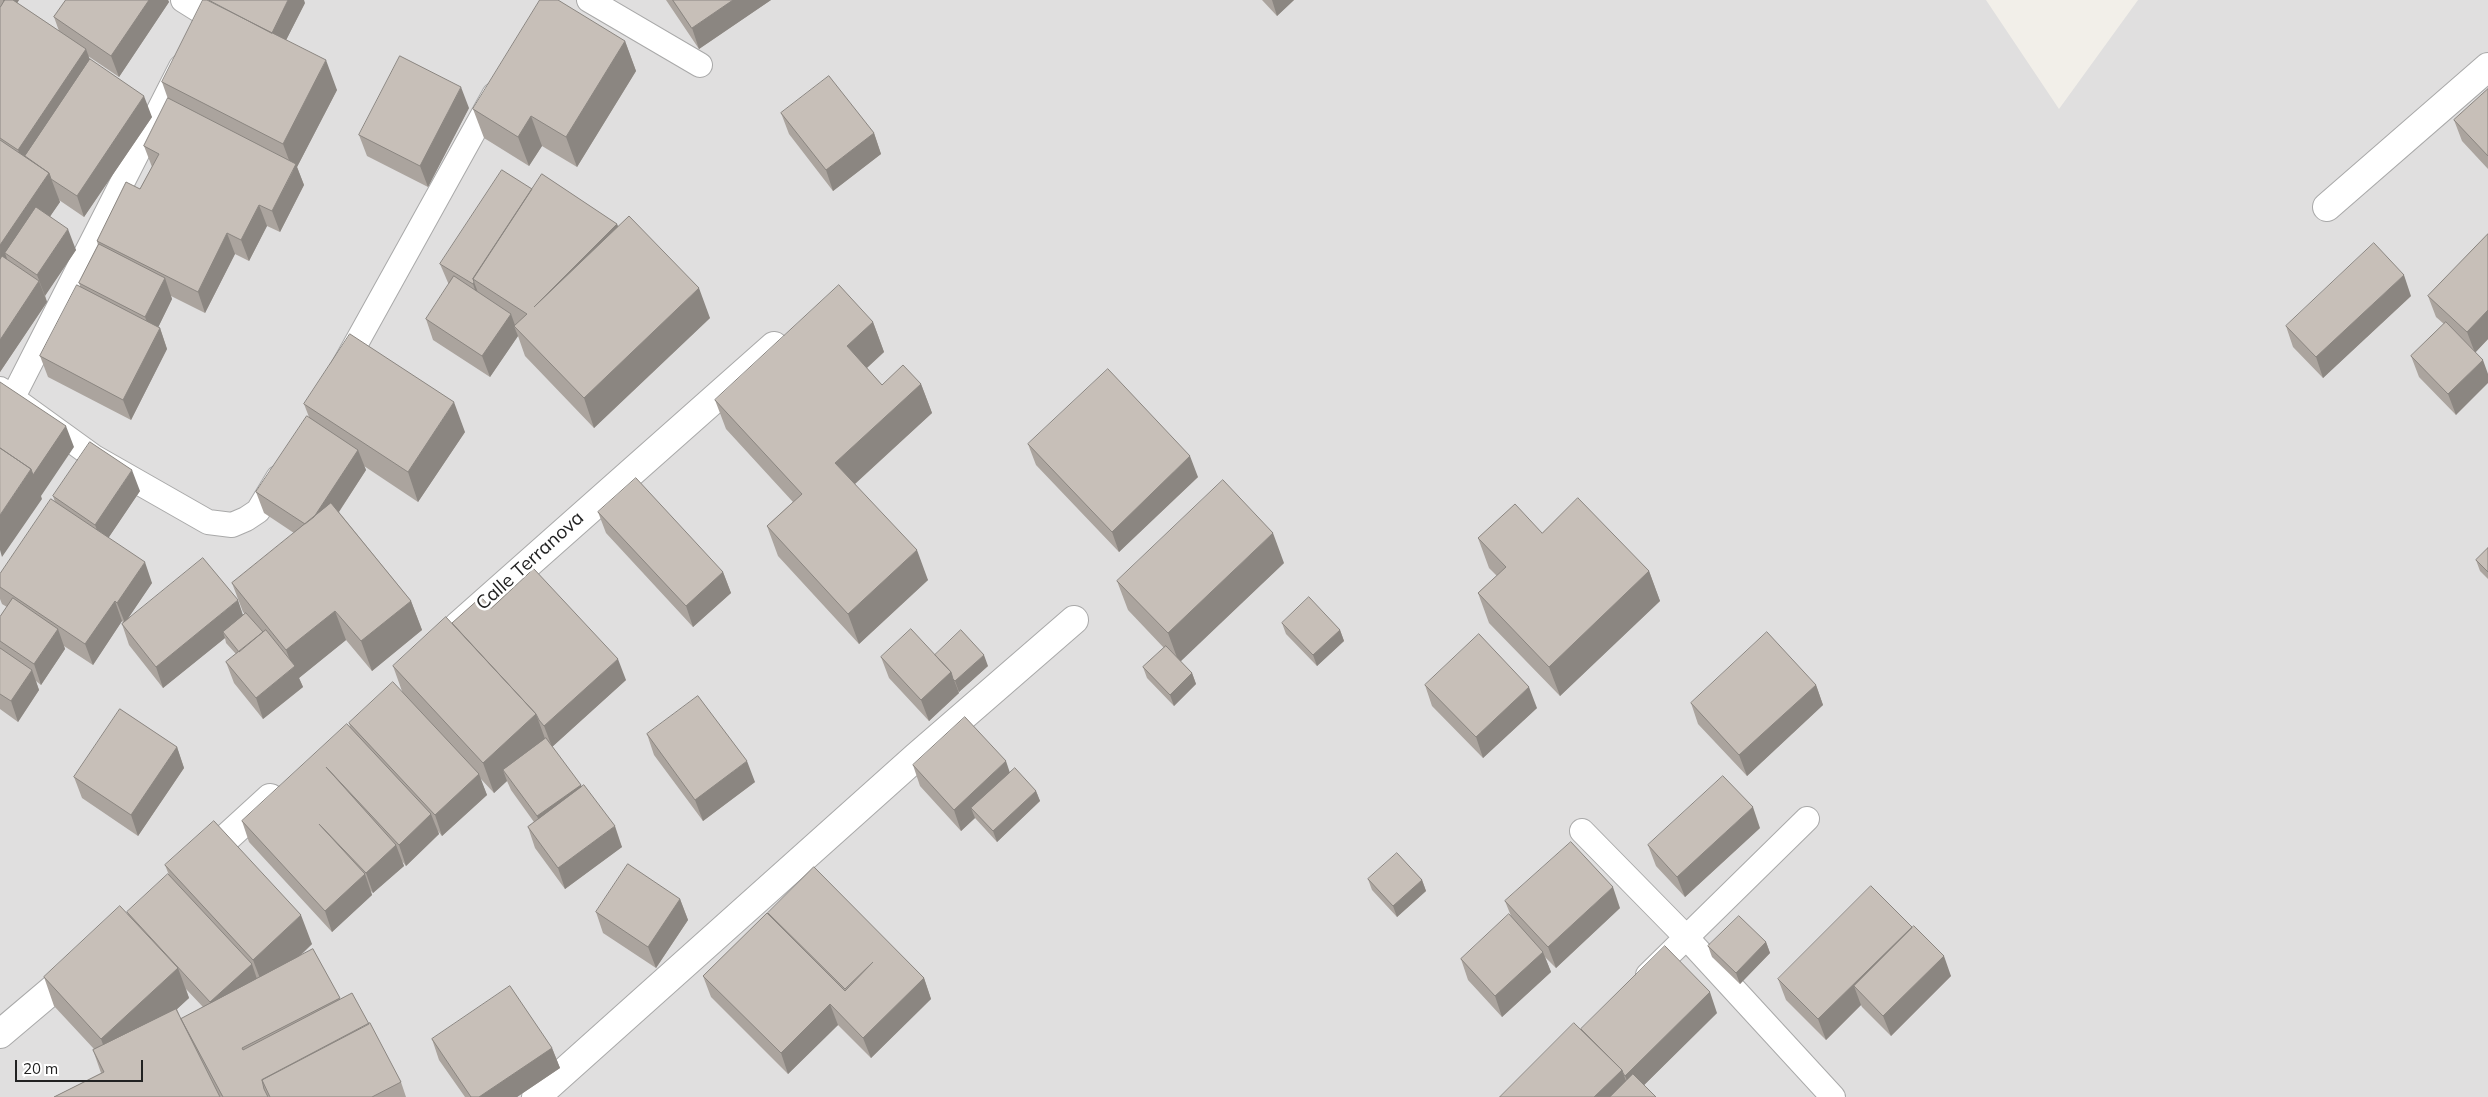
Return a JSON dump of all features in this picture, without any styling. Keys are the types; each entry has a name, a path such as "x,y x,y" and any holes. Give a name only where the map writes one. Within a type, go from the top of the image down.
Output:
{"street":[{"path":"2327,207 2488,66"},
{"name":"Calle Terranova","path":"436,646 793,329"},
{"path":"536,1097 916,757 1074,620"},
{"path":"180,880 290,780"},
{"path":"0,1034 93,955"}],"lane":[{"path":"183,0 203,24 7,393 89,465 196,517 220,525 232,524 258,511 287,462"},
{"path":"588,0 700,66"},
{"path":"331,387 504,78"},
{"path":"1631,992 1685,936 1807,819"},
{"path":"1582,832 1685,936 1833,1097"}],"shaded area":[{"path":"0,0 1986,0 2059,109 2138,0 2488,0 2488,1097 0,1097"}],"building":[{"path":"5,0 13,0 86,49 18,150 0,138 0,8"},
{"path":"66,0 149,0 111,56 54,17"},
{"path":"203,0 207,0 326,60 283,144 162,82"},
{"path":"209,0 288,0 272,33"},
{"path":"540,0 558,0 625,41 566,137 531,116 518,137 473,109"},
{"path":"673,0 733,0 692,28"},
{"path":"400,56 461,87 420,166 359,135"},
{"path":"90,59 144,96 77,196 51,179 49,173 25,156"},
{"path":"829,76 874,133 826,170 781,113"},
{"path":"2488,89 2488,156 2454,120"},
{"path":"168,98 296,164 272,211 259,205 241,240 227,233 198,292 97,241 126,182 140,189 159,154 144,146"},
{"path":"0,140 49,173 0,245"},
{"path":"502,170 532,189 473,279 473,284 440,264"},
{"path":"542,174 617,224 534,307 629,216 699,288 584,398 514,326 527,314 473,279"},
{"path":"36,207 68,229 37,275 5,253"},
{"path":"2488,234 2488,310 2467,332 2428,296"},
{"path":"2374,243 2404,275 2316,357 2286,326"},
{"path":"99,244 165,278 145,317 79,283"},
{"path":"2,256 39,281 0,340 0,260"},
{"path":"454,276 511,314 482,356 426,319"},
{"path":"77,285 160,328 123,400 40,356"},
{"path":"839,285 873,322 847,346 882,385 903,365 921,384 835,463 917,550 848,614 767,526 802,494 715,400"},
{"path":"2446,322 2483,360 2448,394 2411,356"},
{"path":"350,334 454,402 408,472 304,404"},
{"path":"1108,369 1190,456 1112,532 1028,444"},
{"path":"0,382 66,426 33,475 31,469 0,448"},
{"path":"307,416 358,450 314,517 305,524 256,492"},
{"path":"90,442 132,470 95,525 53,496"},
{"path":"0,448 31,469 0,515"},
{"path":"636,478 723,572 686,606 598,512"},
{"path":"1223,480 1273,533 1168,633 1117,581"},
{"path":"1578,498 1649,571 1549,667 1478,593 1506,567 1478,538 1515,504 1542,533"},
{"path":"51,499 145,562 117,603 115,601 85,644 0,587 0,574"},
{"path":"331,503 411,601 361,641 335,611 286,650 232,583"},
{"path":"2488,548 2488,572 2476,560"},
{"path":"203,558 238,600 156,667 122,624"},
{"path":"534,569 618,659 544,726 536,714 452,623 481,597 491,608"},
{"path":"1309,597 1340,630 1313,655 1282,623"},
{"path":"13,598 58,629 34,664 0,641 0,617"},
{"path":"246,613 263,632 239,652 223,632"},
{"path":"446,617 536,714 483,763 393,666"},
{"path":"911,629 951,672 921,700 881,657"},
{"path":"266,630 295,666 256,698 226,662"},
{"path":"961,630 984,655 955,681 951,672 935,655"},
{"path":"1767,632 1816,685 1739,755 1691,703"},
{"path":"1479,634 1529,687 1476,737 1425,685"},
{"path":"1166,646 1192,673 1170,695 1143,667"},
{"path":"0,648 32,670 11,701 0,694"},
{"path":"393,682 479,774 435,815 349,723"},
{"path":"698,696 747,761 695,800 647,734"},
{"path":"120,709 177,747 131,815 74,777"},
{"path":"965,717 1006,761 954,810 913,765"},
{"path":"347,724 431,814 399,845 326,767 396,845 366,873 319,824 365,874 325,911 242,821"},
{"path":"546,738 581,785 537,816 503,770"},
{"path":"1015,768 1036,791 993,831 971,808"},
{"path":"1723,776 1753,807 1677,877 1648,845"},
{"path":"584,785 615,826 558,868 528,827"},
{"path":"214,821 301,915 253,960 165,865"},
{"path":"1571,842 1613,887 1548,947 1505,901"},
{"path":"1397,853 1422,880 1393,906 1368,879"},
{"path":"628,864 680,899 648,947 596,912"},
{"path":"814,867 924,978 863,1038 830,1004 781,1053 703,976 767,913 845,991 873,962 845,989 768,913"},
{"path":"168,874 252,964 210,1002 127,912"},
{"path":"1871,886 1912,927 1818,1019 1778,979"},
{"path":"120,906 178,968 101,1039 44,977"},
{"path":"1509,914 1543,952 1495,996 1461,959"},
{"path":"1739,916 1766,942 1736,973 1708,946"},
{"path":"1914,926 1944,956 1883,1016 1854,986"},
{"path":"1665,946 1710,992 1625,1076 1622,1070 1581,1029"},
{"path":"313,949 340,998 242,1048 243,1050 352,993 369,1024 262,1080 268,1097 223,1097 181,1019"},
{"path":"510,986 552,1048 479,1097 471,1097 432,1039"},
{"path":"176,1009 220,1097 54,1097 104,1072 93,1050"},
{"path":"370,1023 401,1082 372,1097 270,1097 262,1080"},
{"path":"1574,1023 1622,1070 1594,1097 1500,1097"},
{"path":"1633,1074 1656,1097 1610,1097"}]}
